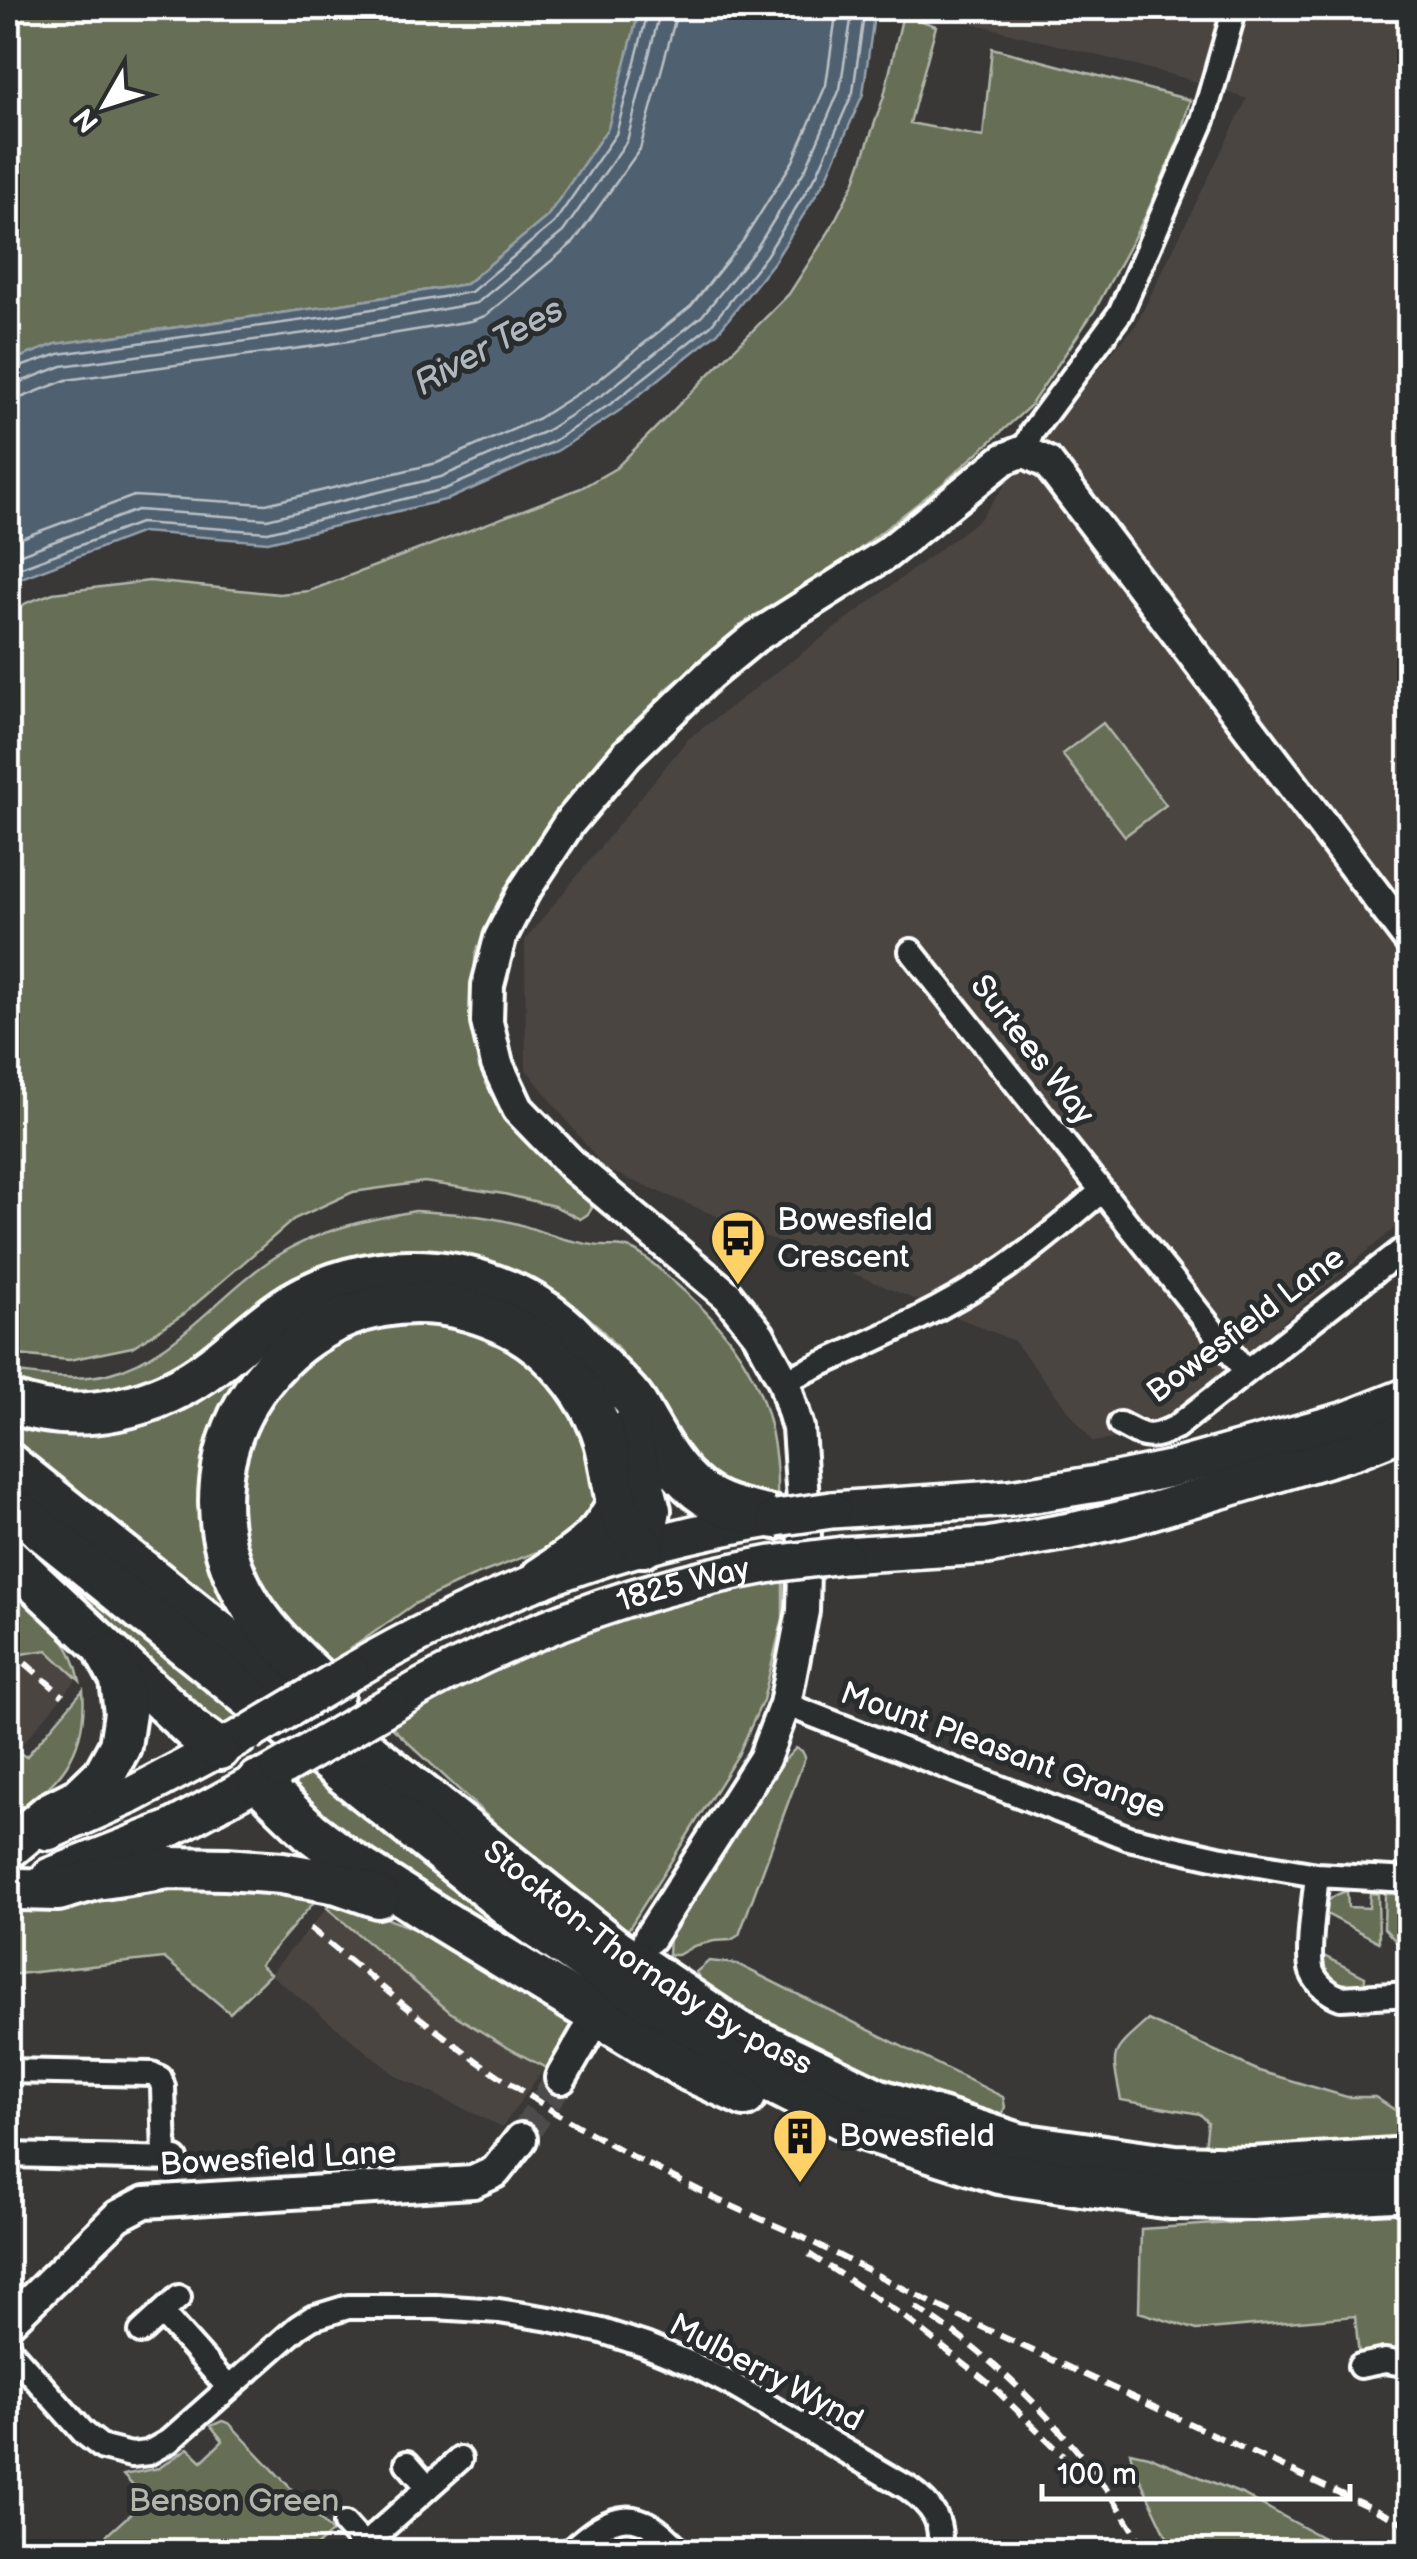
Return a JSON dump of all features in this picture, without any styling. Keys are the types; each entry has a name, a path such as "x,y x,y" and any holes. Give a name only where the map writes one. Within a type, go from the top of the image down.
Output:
{"highway":[{"path":"8,1401 48,1412 77,1414 136,1406 186,1385 294,1302 329,1286 367,1275 409,1270 462,1277 523,1298 570,1332 634,1401 668,1457 700,1492 718,1503 776,1518"},
{"path":"481,1842 274,1636 242,1592 224,1541 220,1514 222,1473 231,1434 256,1386 294,1346 340,1319 366,1310 406,1304 446,1305 498,1320 564,1368 594,1413 604,1438 623,1519 643,1546"},
{"path":"601,1366 634,1446 650,1510 643,1546"},
{"name":"Stockton-Thornaby By-pass","path":"8,1463 615,1949 738,2032 877,2099 1020,2144 1175,2166 1253,2168 1410,2158"},
{"path":"541,1578 602,1533 618,1500"},
{"name":"Stockton-Thornaby By-pass","path":"8,1503 521,1916 722,2057 865,2130 999,2172 1171,2198 1252,2199 1410,2190"},
{"path":"8,1557 194,1731 234,1741"},
{"path":"9,1847 50,1812 80,1798 104,1776 120,1746 126,1713 120,1680 106,1650"},
{"path":"269,1775 311,1832 345,1858 688,2070 841,2140 940,2172 999,2172"},
{"path":"14,1891 58,1890 169,1868 226,1869 338,1883 443,1921"}],"main road":[{"name":"1825 Way","path":"9,1847 118,1802 234,1741 419,1634 541,1578 643,1546 776,1518 832,1510 1010,1498 1170,1469 1346,1420 1410,1395"},
{"name":"1825 Way","path":"14,1891 170,1829 460,1666 554,1623 653,1591 772,1564 843,1555 987,1546 1076,1530 1164,1508 1356,1450 1410,1429"},
{"path":"643,1546 653,1591"},
{"path":"234,1741 269,1775"}],"street":[{"path":"649,1938 764,1758 785,1704 803,1611 805,1529 798,1428 784,1381 760,1335 728,1296 574,1167 518,1109 497,1064 488,1022 488,985 500,938 569,822 627,754 709,675 755,637 886,554 1004,459 1024,451 1032,432 1120,313 1203,120 1235,8"},
{"path":"1024,451 1048,463 1410,940"},
{"name":"Surtees Way","path":"911,950 1246,1372"},
{"path":"784,1381 887,1335 960,1296 1007,1267 1102,1191"},
{"name":"Bowesfield Lane","path":"1120,1424 1140,1435 1155,1437 1176,1427 1410,1244"},
{"name":"Mount Pleasant Grange","path":"785,1704 1129,1838 1317,1876 1410,1880"},
{"path":"1317,1876 1310,1962 1318,1982 1341,1998 1410,1994"},
{"path":"561,2078 586,2035"},
{"path":"8,2072 152,2074 160,2078 171,2159 8,2155"},
{"name":"Bowesfield Lane","path":"8,2323 118,2216 145,2202 473,2182 495,2172 522,2139"},
{"path":"140,2332 170,2305 229,2388"},
{"name":"Mulberry Wynd","path":"8,2348 84,2432 104,2448 131,2455 148,2453 169,2442 298,2327 327,2312 348,2306 419,2306 550,2319 645,2345 706,2371 908,2488 927,2502 937,2518 941,2539 938,2552"},
{"path":"1360,2366 1385,2361 1410,2365"},
{"path":"345,2524 367,2548 460,2458"},
{"path":"408,2463 428,2487"},
{"path":"569,2552 606,2522 620,2519 639,2520 657,2527 681,2552"}],"shaded area":[{"path":"914,8 1409,8 1409,1216 1201,1391 1137,1435 1093,1442 1014,1341 605,1169 526,1069 525,940 688,739 980,519 1042,435 1136,325 1247,99 1188,79"},
{"path":"8,1608 77,1679 13,1755 8,1750"},
{"path":"336,1898 553,2056 502,2127 398,2077 270,1974"}],"green space":[{"path":"8,8 640,8 608,128 547,217 466,284 56,344 8,362"},
{"path":"903,14 936,26 910,123 983,137 992,48 1190,100 1179,139 1147,213 1096,308 1030,406 944,483 857,551 668,688 598,762 500,901 476,951 472,992 475,1044 494,1098 518,1131 588,1196 592,1208 588,1214 580,1219 554,1206 504,1194 424,1182 353,1192 294,1219 184,1314 132,1347 69,1360 8,1354 8,616 26,603 53,593 149,581 279,594 309,591 581,488 616,468 789,294 830,230 855,181 884,96"},
{"path":"1103,723 1166,805 1125,836 1062,754"},
{"path":"415,1211 502,1220 573,1241 626,1247 649,1261 722,1330 754,1380 772,1436 777,1502 714,1494 617,1347 560,1294 521,1279 456,1264 183,1374 83,1400 8,1389 8,1372 83,1377 132,1365 176,1339 256,1271 293,1247 344,1227"},
{"path":"343,1299 538,1335 341,1308 208,1470 291,1670 8,1448 8,1414 42,1422 276,1338"},
{"path":"455,1323 525,1354 568,1401 590,1448 599,1509 574,1538 471,1577 414,1604 325,1667 247,1573 233,1471 280,1375 363,1324"},
{"path":"8,1522 242,1717 240,1721 208,1737 8,1548"},
{"path":"783,1577 783,1618 763,1700 738,1755 626,1933 580,1902 387,1723 493,1658 607,1616"},
{"path":"8,1579 62,1636 80,1681 47,1650 22,1654 8,1639"},
{"path":"83,1690 81,1732 66,1766 42,1793 8,1817 8,1757 17,1751 26,1757"},
{"path":"796,1748 805,1757 739,1935 668,1955 670,1917 763,1783"},
{"path":"308,1772 399,1846 405,1842 561,1964 566,1975 363,1854 279,1779"},
{"path":"178,1876 321,1894 260,1965 270,1974 230,2013 164,1958 8,1975 8,1910 76,1891"},
{"path":"1347,1891 1348,1907 1369,1908 1370,1893 1378,1894 1379,1942 1323,1912 1332,1898"},
{"path":"1385,1894 1409,1894 1409,1957 1399,1956 1400,1946 1384,1928"},
{"path":"336,1898 436,1938 575,2026 548,2069 450,2012 327,1908"},
{"path":"1318,1953 1365,1977 1364,1989 1332,1982"},
{"path":"709,1961 737,1964 1003,2097 1001,2119 952,2110 813,2052 705,1988 696,1972"},
{"path":"1148,2020 1259,2071 1347,2097 1375,2097 1398,2112 1409,2113 1409,2140 1221,2154 1205,2146 1208,2122 1200,2114 1121,2100 1116,2054"},
{"path":"1409,2211 1409,2365 1360,2366 1355,2316 1197,2330 1139,2312 1141,2229"},
{"name":"Benson Green","path":"222,2421 229,2423 332,2532 311,2551 89,2551 146,2500 123,2475 159,2468 188,2448 202,2461 223,2441 211,2426"},
{"path":"1130,2452 1244,2495 1347,2551 1174,2551"}],"water":[{"name":"River Tees","path":"640,8 875,8 863,94 826,179 774,262 718,332 619,411 557,451 449,499 268,542 142,532 8,583 8,362 56,344 466,284 547,217 608,128"}],"tunnel":[{"path":"521,2139 561,2078"}],"railway":[{"path":"8,1648 63,1696"},
{"path":"310,1928 477,2061 557,2114 633,2157 958,2316 1410,2526"},
{"path":"809,2254 902,2315 991,2385 1063,2455"},
{"path":"915,2307 982,2355 1046,2415 1101,2482 1146,2552"}],"place":[{"name":"Bowesfield Crescent","path":"738,1287"},
{"name":"Bowesfield","path":"800,2185"}]}
